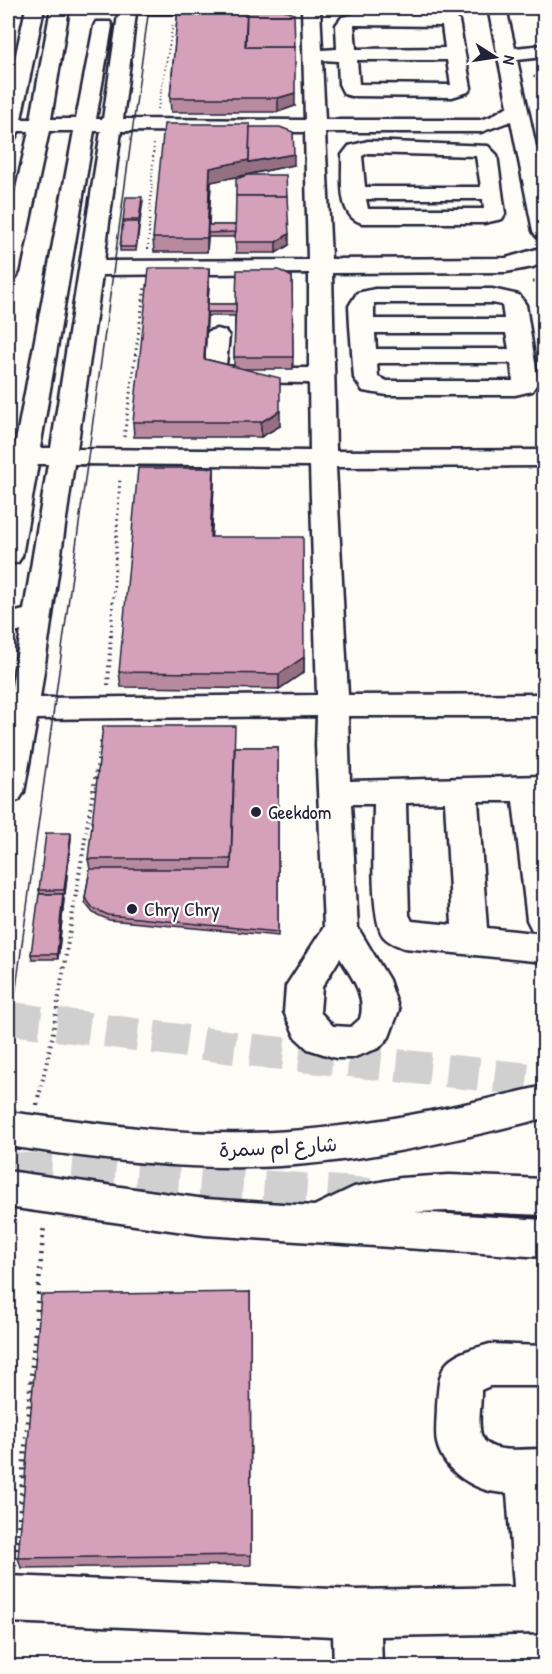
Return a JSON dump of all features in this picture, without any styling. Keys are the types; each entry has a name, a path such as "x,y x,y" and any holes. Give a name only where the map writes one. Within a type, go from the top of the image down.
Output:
{"street":[{"path":"17,8 35,8 8,128 40,125 480,126 505,133 528,147"},
{"path":"8,272 40,125 60,8"},
{"path":"8,792 92,268 98,219 98,125 106,8"},
{"path":"8,556 17,456 69,220 98,125 128,8 198,8"},
{"path":"311,8 320,266 323,459 333,706 332,745 341,929"},
{"path":"491,12 507,55 528,147 539,176 544,231"},
{"path":"312,61 456,54 451,24 447,20 348,21 345,25 347,58"},
{"path":"26,52 54,45"},
{"path":"507,55 544,51"},
{"path":"480,126 497,121 519,107"},
{"path":"318,192 354,186 493,193 484,152 477,148 390,147 356,150 352,156 354,186"},
{"path":"354,186 376,170"},
{"path":"466,170 489,170"},
{"path":"69,220 98,219"},
{"path":"92,268 506,266 525,262 544,254"},
{"path":"506,266 544,278"},
{"path":"370,296 492,296 511,300 518,326 526,382 523,386 515,388 378,387 368,382 364,347 361,306 365,298 370,296"},
{"path":"217,336 213,369 236,375 321,361 364,347 523,356"},
{"path":"17,456 543,459"},
{"path":"8,624 37,617"},
{"path":"23,709 107,706 544,705"},
{"path":"335,793 536,788 544,920"},
{"path":"460,790 470,942"},
{"path":"390,792 392,915 395,927 404,934 544,948"},
{"name":"شارع ام سمرة","path":"19,1130 138,1146 208,1150 278,1149 348,1143 416,1132 544,1102"},
{"path":"11,1190 205,1217 544,1239"},
{"path":"316,1226 352,1206 392,1196 441,1193 544,1197"},
{"path":"10,1599 356,1613 542,1610 536,1471 500,1471 483,1466 471,1459 459,1442 459,1394 462,1378 474,1369 490,1365 544,1366"},
{"path":"356,1613 358,1666"}],"path":[{"path":"19,1130 52,1038 107,706 122,456 147,266 155,126 176,8"},
{"path":"10,1599 45,1214 20,1213 11,1190"}],"building":[{"path":"178,8 247,8 245,47 295,47 295,93 278,98 170,98"},
{"path":"247,8 280,8 294,14 295,47 246,47"},
{"path":"164,124 250,124 249,160 210,168 207,238 153,238"},
{"path":"250,127 280,127 293,132 294,154 249,162"},
{"path":"247,175 286,175 287,196 236,196 236,179"},
{"path":"236,196 287,196 289,234 276,242 235,242"},
{"path":"126,197 142,197 139,220 123,220"},
{"path":"123,222 139,222 136,247 120,247"},
{"path":"208,225 236,225 236,232 208,233"},
{"path":"149,268 209,268 204,359 280,378 280,411 261,422 133,422"},
{"path":"237,270 279,270 292,277 293,357 234,357"},
{"path":"207,304 236,304 236,312 207,312"},
{"path":"138,468 214,468 210,537 303,537 304,657 279,674 119,672"},
{"path":"103,726 235,726 231,859 88,859"},
{"name":"Geekdom","path":"235,747 278,747 278,932 108,915 93,908 85,898 90,869 231,869"},
{"path":"46,833 71,833 64,890 39,890"},
{"path":"39,894 63,894 57,954 31,954"},
{"path":"250,1292 251,1555 18,1558 41,1295"}],"tunnel":[{"path":"8,1018 268,1052 544,1081"},
{"path":"8,1173 377,1200"}],"tram line":[{"path":"8,23 12,8"},
{"path":"8,1047 149,8"}],"place":[{"name":"Geekdom","path":"256,812"},
{"name":"Chry Chry","path":"132,909"}]}
